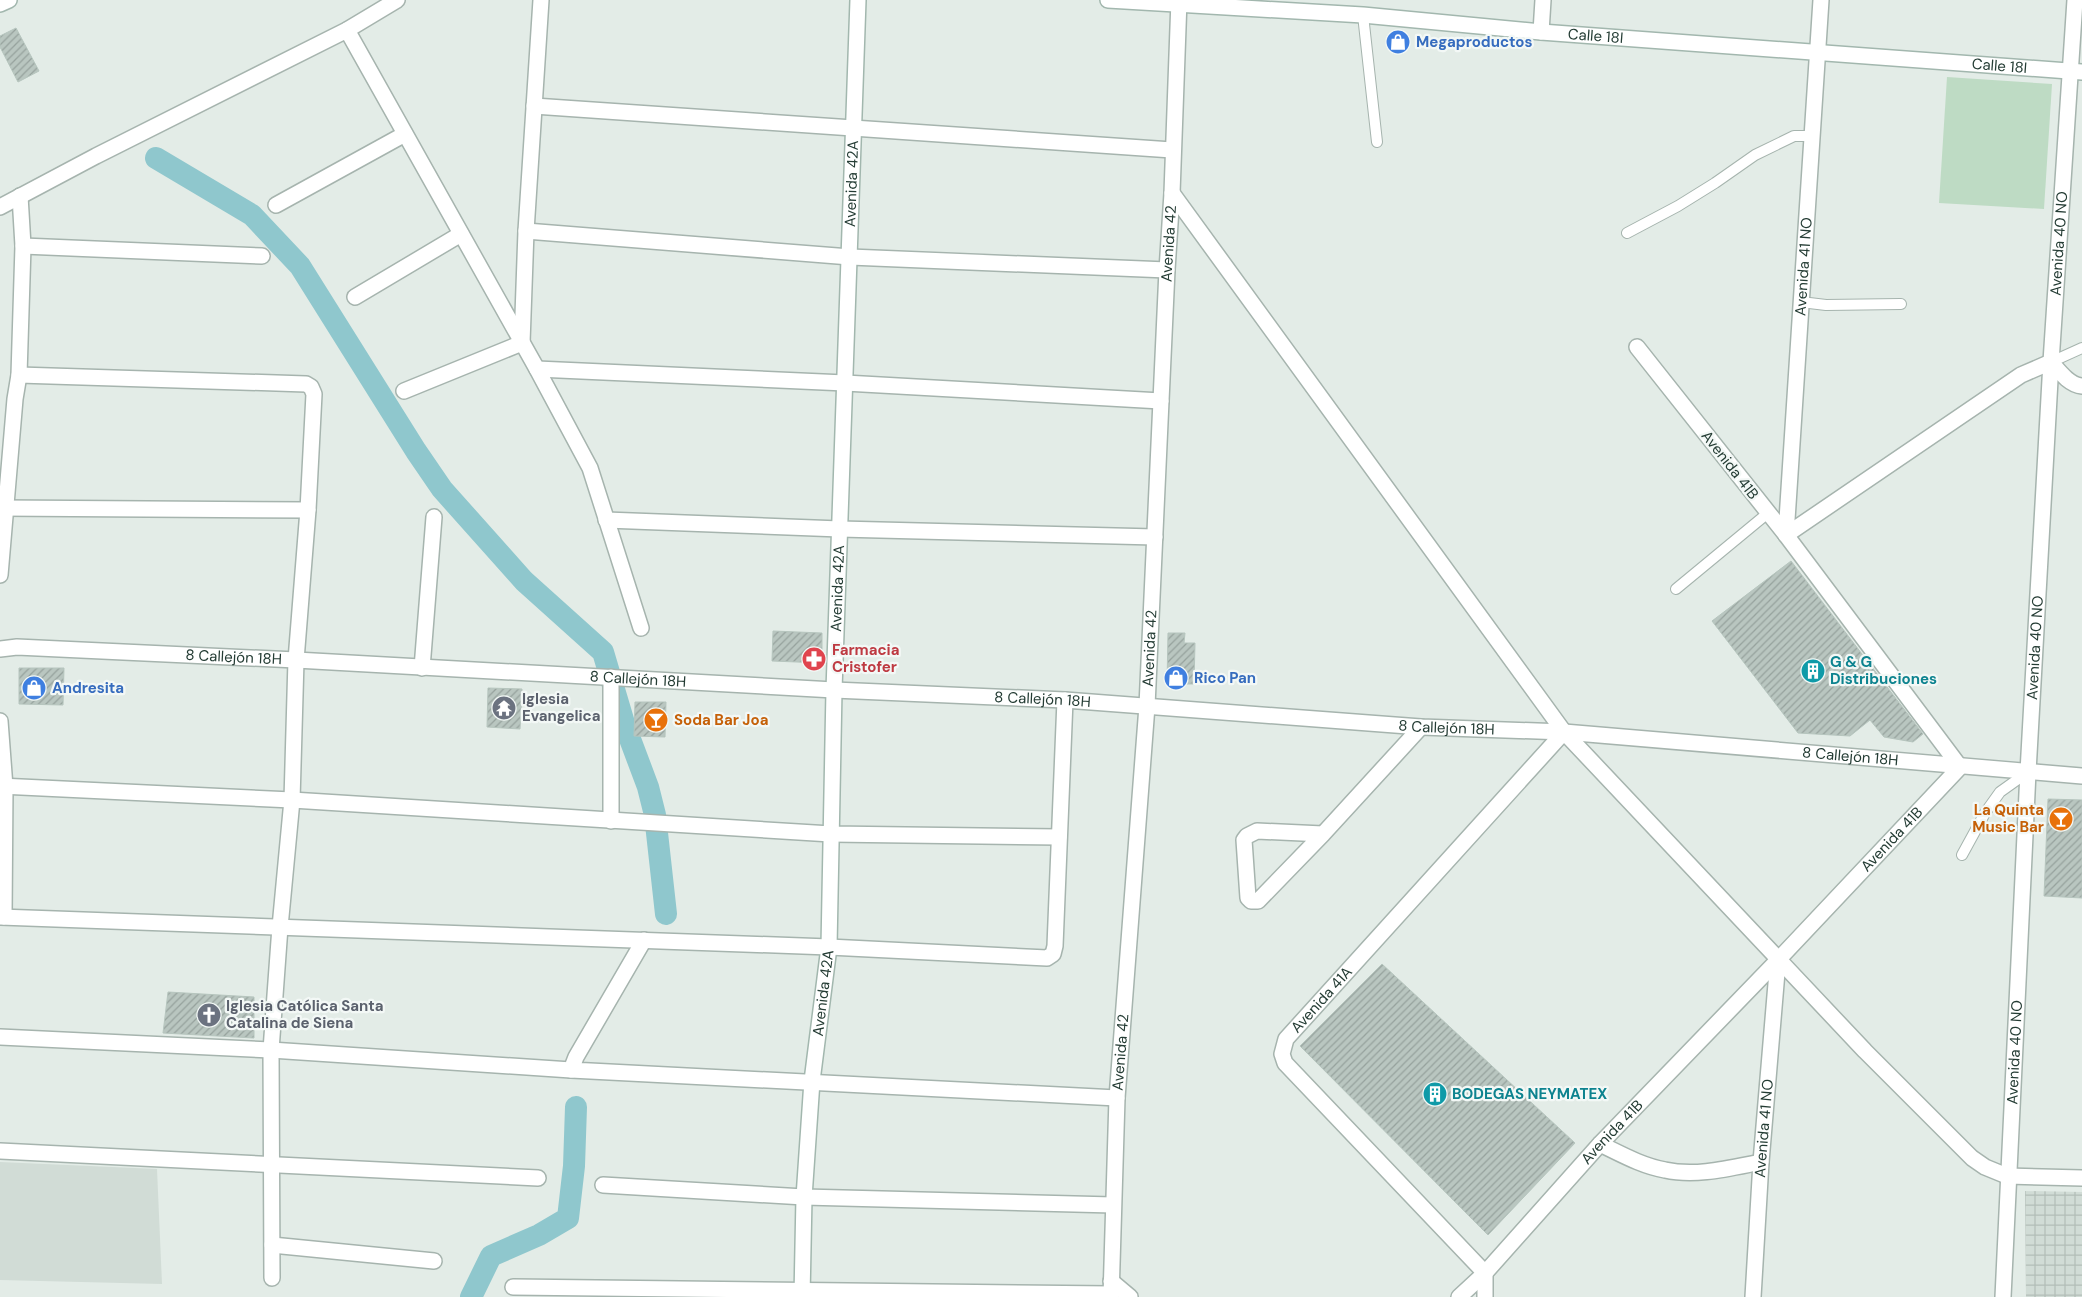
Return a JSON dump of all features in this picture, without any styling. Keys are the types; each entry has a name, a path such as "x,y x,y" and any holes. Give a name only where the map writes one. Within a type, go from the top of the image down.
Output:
{"street":[{"path":"0,4 9,0"},
{"path":"0,208 96,156 347,30 397,0"},
{"path":"522,343 526,231 541,0"},
{"name":"Avenida 42A","path":"802,1294 804,1197 812,1081 829,946 834,690 858,0"},
{"name":"Calle 18I","path":"1108,0 1363,15 1541,32 2076,71"},
{"path":"1541,32 1543,0"},
{"name":"Avenida 41 NO","path":"1786,535 1816,52 1821,0"},
{"name":"Avenida 40 NO","path":"2003,1297 2007,1176 2050,362 2076,71 2075,0"},
{"name":"Avenida 42","path":"1111,1291 1117,1098 1147,706 1172,193 1172,150 1179,3"},
{"path":"347,30 537,369 590,468 641,628"},
{"path":"534,106 1172,150"},
{"path":"276,205 405,134"},
{"path":"1172,193 1564,732 1865,1051 1972,1158 1985,1167 2007,1176 2082,1178"},
{"path":"0,575 8,400 19,375 23,246 20,196"},
{"path":"526,231 850,257 1167,270"},
{"path":"355,297 461,234"},
{"path":"23,246 262,256"},
{"path":"404,391 522,343"},
{"name":"Avenida 41B","path":"1459,1297 1485,1273 1600,1144 1778,960 1960,766 1786,535 1637,347"},
{"path":"1786,535 2021,376 2050,362 2076,386 2082,386"},
{"path":"537,369 1161,401"},
{"path":"19,375 306,384 311,387 314,394 308,510 296,660 292,800 271,1050 272,1278"},
{"path":"3,508 308,510"},
{"path":"422,668 434,517"},
{"path":"606,520 840,530 1155,537"},
{"name":"8 Callejón 18H","path":"0,649 17,647 296,660 834,690 1065,700 1421,727 1564,732 2082,776"},
{"path":"611,677 611,821"},
{"path":"0,721 3,786 2,917 829,946 1047,958 1053,954 1055,946 1065,700"},
{"path":"1323,834 1257,831 1247,836 1244,840 1248,898 1251,901 1258,901 1323,834 1421,727"},
{"name":"Avenida 41A","path":"1485,1273 1285,1063 1282,1054 1286,1040 1564,732"},
{"path":"3,786 292,800 831,834 1059,837"},
{"path":"572,1070 576,1057 644,940"},
{"name":"Avenida 41 NO","path":"1753,1297 1761,1162 1778,960"},
{"path":"0,1037 271,1050 572,1070 1117,1098"},
{"path":"1600,1144 1644,1164 1674,1172 1712,1171 1761,1162"},
{"path":"0,1151 538,1178"},
{"path":"603,1185 804,1197 1113,1205"},
{"path":"272,1245 434,1261"},
{"path":"1485,1273 1486,1297"},
{"path":"513,1287 802,1294 1111,1291 1130,1297"}],"lane":[{"path":"1363,15 1377,142"},
{"path":"1627,233 1678,206 1755,155 1794,136 1812,136"},
{"path":"1801,302 1826,306 1901,304"},
{"path":"2050,362 2082,348"},
{"path":"1676,589 1768,513"},
{"path":"1962,855 1985,813 2000,792 2028,772"}],"shaded area":[{"path":"0,1162 157,1169 162,1284 0,1280"},
{"path":"2025,1191 2082,1192 2082,1297 2026,1297"}],"green space":[{"path":"1947,77 2052,84 2044,209 1939,203"}],"building":[{"path":"16,28 39,71 18,82 0,47 0,36"},
{"name":"G & G Distribuciones","path":"1791,561 1923,734 1913,742 1884,737 1870,720 1850,736 1798,733 1712,621"},
{"path":"773,631 822,633 822,663 772,661"},
{"path":"1168,633 1185,633 1184,643 1195,643 1194,684 1167,684"},
{"path":"19,668 64,668 63,705 19,704"},
{"name":"Iglesia Evangelica","path":"488,688 522,689 520,729 487,727"},
{"path":"635,702 666,702 665,737 634,736"},
{"path":"2048,799 2082,800 2082,898 2044,896"},
{"name":"BODEGAS NEYMATEX","path":"1382,964 1575,1143 1488,1235 1300,1046"},
{"name":"Iglesia Católica Santa Catalina de Siena","path":"168,992 254,997 254,1038 163,1033"}],"waterway":[{"path":"156,158 252,215 300,266 416,451 442,489 524,581 603,652 624,723 648,787 655,815 666,914"},
{"path":"471,1297 491,1256 539,1235 568,1218 574,1166 576,1107"}],"place":[{"name":"Megaproductos","path":"1398,42"},
{"name":"Farmacia Cristofer","path":"814,659"},
{"name":"G & G Distribuciones","path":"1813,671"},
{"name":"Rico Pan","path":"1176,678"},
{"name":"Andresita","path":"34,688"},
{"name":"Iglesia Evangelica","path":"504,708"},
{"name":"Soda Bar Joa","path":"656,720"},
{"name":"La Quinta Music Bar","path":"2061,819"},
{"name":"Iglesia Católica Santa Catalina de Siena","path":"209,1015"},
{"name":"BODEGAS NEYMATEX","path":"1435,1094"}]}
